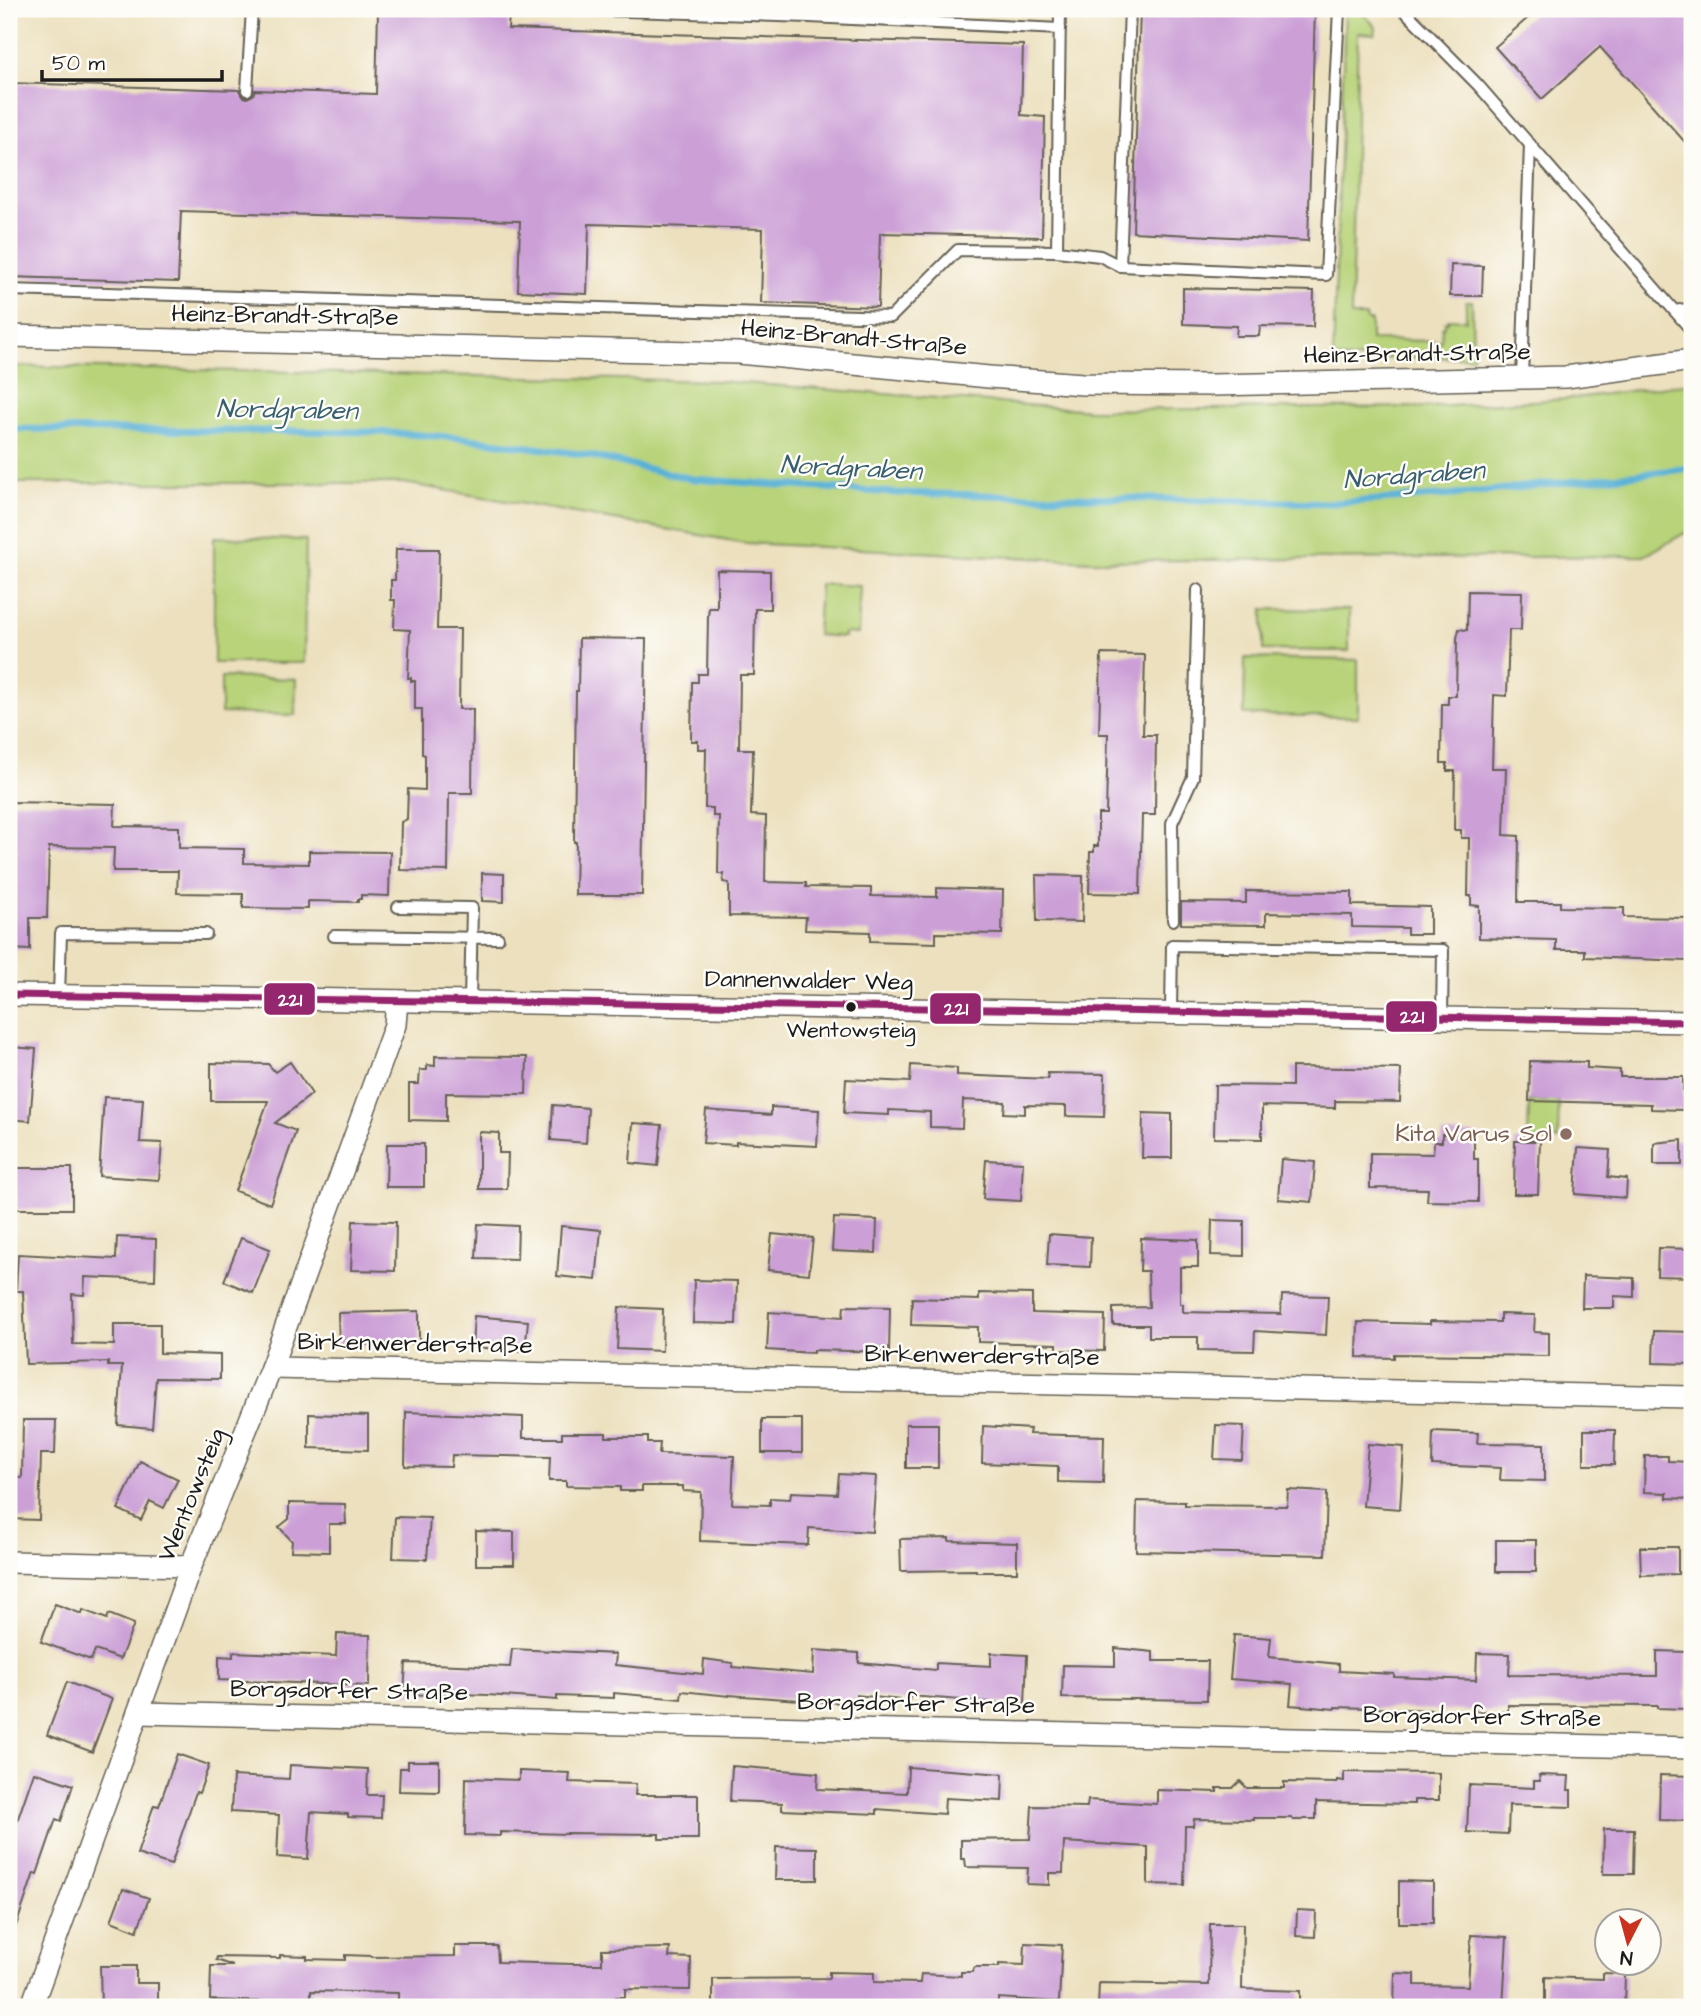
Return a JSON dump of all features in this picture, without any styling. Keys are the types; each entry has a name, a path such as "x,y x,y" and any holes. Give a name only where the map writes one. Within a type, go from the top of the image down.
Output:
{"street":[{"name":"Heinz-Brandt-Straße","path":"9,336 738,353 1083,384 1227,385 1566,377 1692,360"},
{"name":"Dannenwalder Weg","path":"9,995 1692,1021"},
{"name":"Wentowsteig","path":"34,2007 35,1997 191,1566 271,1368 396,1020 397,1001"},
{"name":"Birkenwerderstraße","path":"271,1368 1692,1396"},
{"path":"9,1562 191,1566"},
{"name":"Borgsdorfer Straße","path":"138,1713 1692,1748"}],"lane":[{"path":"247,90 252,9"},
{"path":"568,9 810,13 1060,29"},
{"path":"1057,251 1060,9"},
{"path":"1120,266 1130,9"},
{"path":"9,290 891,317 958,250 1057,251 1100,256 1120,266 1326,275 1339,9"},
{"path":"1403,9 1478,85 1692,331"},
{"path":"1522,378 1530,144"},
{"path":"1675,311 1692,308"},
{"path":"1173,920 1171,823 1193,777 1198,590"},
{"path":"398,907 472,908 470,1002"},
{"path":"59,995 61,933 206,934"},
{"path":"334,936 498,938"},
{"path":"1171,1011 1172,946 1443,950 1442,1016"}],"green space":[{"path":"1345,9 1359,9 1376,27 1375,34 1358,33 1351,316 1366,316 1367,321 1371,321 1371,340 1441,341 1445,322 1448,322 1448,319 1466,320 1466,301 1472,301 1473,357 1333,359"},
{"path":"9,366 718,381 1092,410 1433,407 1567,399 1692,383 1692,533 1685,533 1644,556 1091,561 745,543 404,483 9,483"},
{"path":"214,537 306,540 304,663 214,663"},
{"path":"820,584 860,586 858,634 844,633 844,637 817,635"},
{"path":"1263,609 1349,610 1349,651 1263,650"},
{"path":"1245,658 1358,660 1358,717 1244,715"},
{"path":"221,677 296,679 295,715 221,713"},
{"path":"1529,1101 1559,1101 1558,1140 1528,1140"}],"building":[{"path":"1140,9 1315,9 1308,241 1133,232"},
{"path":"1538,9 1692,9 1692,150 1600,47 1542,99 1495,47"},
{"path":"378,11 509,15 508,29 1023,45 1021,115 1045,117 1042,237 880,233 878,307 761,303 763,229 589,224 587,294 518,291 520,221 181,211 178,282 9,277 9,83 239,90 242,96 247,98 253,95 255,90 376,94"},
{"path":"1451,265 1483,266 1482,296 1450,296"},
{"path":"1183,288 1314,291 1313,327 1260,326 1259,336 1236,336 1237,326 1183,324"},
{"path":"396,549 439,549 437,629 460,629 459,709 473,709 472,793 449,793 448,871 400,870 401,822 407,819 408,789 425,790 425,755 422,754 422,709 415,709 415,681 408,678 410,630 394,629 395,600 391,600 391,580 395,580"},
{"path":"717,570 770,571 770,609 755,609 754,675 740,675 739,749 753,749 751,815 766,816 765,882 806,883 806,887 871,888 871,896 937,897 937,888 1003,890 1002,934 936,933 936,943 870,941 870,932 805,930 806,917 729,916 729,883 723,882 724,874 718,874 719,816 713,816 713,808 705,808 706,749 698,749 698,741 691,741 692,682 698,682 698,674 707,674 708,616 709,608 717,608"},
{"path":"1468,591 1522,592 1521,630 1509,630 1507,696 1494,695 1492,768 1506,768 1504,835 1519,836 1518,902 1560,902 1560,907 1624,908 1624,917 1692,918 1692,952 1687,952 1687,961 1585,957 1585,950 1556,950 1556,940 1479,938 1479,906 1471,905 1471,896 1468,896 1469,838 1461,838 1461,830 1454,830 1455,771 1447,771 1447,763 1441,763 1442,704 1448,704 1448,696 1456,696 1457,638 1459,629 1467,630"},
{"path":"579,638 646,639 642,895 575,895 576,691"},
{"path":"1101,654 1145,655 1143,735 1156,735 1155,815 1142,815 1140,894 1089,893 1090,852 1094,852 1094,846 1098,846 1098,814 1106,814 1108,734 1099,734"},
{"path":"9,802 115,804 114,826 179,827 179,848 244,849 244,863 309,864 309,851 390,852 389,896 361,895 358,902 308,901 308,909 243,908 243,894 177,893 178,871 113,871 114,848 49,847 47,918 30,918 30,950 9,949"},
{"path":"482,873 504,874 504,902 482,901"},
{"path":"1036,875 1083,876 1082,922 1037,921"},
{"path":"1246,891 1352,892 1352,905 1430,907 1430,934 1407,934 1407,928 1352,927 1352,915 1266,913 1266,925 1181,924 1181,902 1246,903"},
{"path":"11,1047 36,1049 30,1121 9,1119"},
{"path":"435,1056 527,1057 526,1094 446,1093 446,1121 409,1120 409,1084 419,1084 420,1070 427,1070 427,1065 435,1066"},
{"path":"1530,1061 1587,1062 1587,1068 1620,1070 1620,1077 1683,1077 1683,1110 1651,1109 1651,1104 1529,1101"},
{"path":"290,1062 312,1094 275,1123 296,1131 270,1204 235,1191 268,1101 211,1101 211,1063 268,1064 275,1072"},
{"path":"911,1065 957,1068 957,1075 1048,1079 1048,1073 1105,1074 1104,1117 1066,1116 1066,1106 1025,1105 1025,1114 1004,1113 1005,1102 963,1100 962,1128 930,1127 930,1112 889,1110 889,1115 844,1113 846,1079 910,1082"},
{"path":"1292,1067 1401,1069 1400,1102 1335,1101 1335,1108 1262,1106 1262,1139 1214,1138 1215,1085 1292,1086"},
{"path":"104,1097 143,1099 140,1142 162,1143 159,1180 99,1176"},
{"path":"553,1105 588,1108 586,1143 551,1140"},
{"path":"771,1107 819,1110 817,1146 703,1143 706,1110 771,1115"},
{"path":"1143,1113 1172,1114 1172,1158 1142,1158"},
{"path":"633,1123 662,1125 658,1166 630,1163"},
{"path":"479,1132 499,1133 499,1153 508,1153 507,1189 479,1189"},
{"path":"1442,1134 1474,1134 1474,1159 1478,1159 1478,1202 1427,1201 1428,1189 1370,1188 1370,1153 1433,1154 1434,1142 1442,1142"},
{"path":"1682,1140 1682,1165 1654,1165 1654,1143"},
{"path":"1515,1141 1540,1141 1538,1194 1514,1194"},
{"path":"387,1144 424,1144 424,1187 386,1187"},
{"path":"1578,1148 1610,1150 1608,1177 1627,1179 1626,1198 1575,1194"},
{"path":"1281,1159 1315,1162 1312,1202 1278,1199"},
{"path":"986,1160 1023,1162 1021,1201 983,1199"},
{"path":"16,1168 72,1168 72,1209 16,1209"},
{"path":"834,1218 877,1220 876,1253 832,1251"},
{"path":"1212,1220 1244,1221 1244,1256 1211,1255"},
{"path":"353,1221 396,1222 395,1271 351,1270"},
{"path":"478,1224 518,1226 517,1259 476,1258"},
{"path":"561,1226 601,1230 596,1280 557,1276"},
{"path":"772,1234 813,1238 809,1274 768,1270"},
{"path":"1049,1234 1091,1237 1090,1267 1047,1265"},
{"path":"117,1237 156,1239 155,1280 85,1277 84,1295 72,1294 73,1344 114,1345 114,1324 160,1324 160,1353 220,1355 220,1379 156,1378 152,1428 118,1425 122,1366 108,1366 108,1362 26,1364 23,1291 16,1291 18,1254 116,1259"},
{"path":"241,1238 270,1249 253,1293 224,1281"},
{"path":"1141,1238 1198,1240 1198,1267 1180,1267 1180,1304 1183,1304 1183,1312 1281,1314 1282,1295 1328,1296 1326,1335 1255,1331 1254,1351 1198,1350 1198,1337 1149,1337 1149,1325 1113,1325 1113,1308 1149,1307 1148,1271 1140,1271"},
{"path":"1658,1248 1692,1249 1692,1277 1657,1276"},
{"path":"1583,1276 1634,1278 1634,1297 1614,1296 1614,1308 1582,1308"},
{"path":"694,1280 737,1281 736,1324 693,1323"},
{"path":"979,1293 1032,1294 1032,1313 1105,1315 1104,1351 1057,1350 1057,1344 978,1342 978,1327 911,1325 912,1298 979,1300"},
{"path":"844,1306 890,1307 889,1352 813,1350 813,1353 767,1350 769,1312 843,1317"},
{"path":"619,1307 663,1309 662,1351 617,1349"},
{"path":"419,1311 419,1343 339,1345 338,1313"},
{"path":"1500,1314 1535,1315 1534,1332 1549,1333 1549,1356 1394,1354 1394,1358 1357,1357 1358,1322 1500,1322"},
{"path":"474,1316 528,1321 525,1351 472,1347"},
{"path":"1654,1331 1692,1332 1692,1364 1653,1363"},
{"path":"406,1412 523,1417 523,1438 562,1438 562,1433 606,1433 606,1437 648,1437 648,1443 660,1443 659,1454 734,1456 732,1504 770,1505 770,1498 790,1499 791,1492 837,1494 839,1474 876,1476 872,1532 809,1528 808,1545 700,1541 701,1492 683,1491 683,1486 642,1486 642,1491 620,1491 620,1487 566,1486 566,1481 549,1481 550,1457 452,1455 451,1467 405,1466"},
{"path":"309,1414 368,1416 368,1450 309,1448"},
{"path":"762,1419 802,1419 802,1453 762,1453"},
{"path":"23,1420 56,1420 55,1454 41,1454 39,1520 9,1519 9,1477 22,1478"},
{"path":"906,1424 938,1424 938,1468 906,1468"},
{"path":"1216,1425 1244,1426 1242,1460 1214,1459"},
{"path":"983,1426 1030,1429 1029,1434 1104,1436 1103,1483 1058,1482 1058,1466 982,1463"},
{"path":"1584,1430 1615,1430 1614,1465 1584,1465"},
{"path":"1433,1431 1478,1433 1477,1443 1544,1444 1544,1481 1500,1480 1501,1468 1432,1465"},
{"path":"1368,1444 1404,1447 1400,1509 1363,1506"},
{"path":"1645,1456 1668,1456 1668,1461 1691,1462 1691,1499 1667,1498 1667,1493 1644,1492"},
{"path":"140,1461 178,1479 164,1508 150,1501 141,1520 118,1509"},
{"path":"1288,1490 1327,1492 1325,1555 1136,1551 1137,1501 1185,1502 1185,1505 1287,1506"},
{"path":"289,1503 345,1504 346,1524 329,1524 329,1552 291,1551 292,1541 279,1527 289,1519"},
{"path":"395,1517 430,1518 427,1559 393,1558"},
{"path":"476,1531 514,1532 514,1565 476,1565"},
{"path":"949,1538 949,1541 1017,1543 1017,1572 901,1571 900,1539"},
{"path":"1496,1540 1536,1540 1536,1572 1496,1572"},
{"path":"1640,1547 1678,1547 1678,1574 1641,1575"},
{"path":"55,1604 82,1614 83,1610 107,1619 109,1614 134,1624 120,1659 95,1650 91,1660 41,1642"},
{"path":"337,1634 370,1635 369,1686 219,1680 219,1656 233,1657 233,1652 336,1656"},
{"path":"1234,1635 1271,1638 1269,1657 1339,1664 1339,1671 1394,1674 1394,1677 1476,1680 1477,1653 1510,1654 1509,1675 1657,1676 1657,1651 1687,1652 1686,1709 1657,1706 1508,1705 1508,1712 1335,1709 1290,1705 1292,1684 1230,1679"},
{"path":"1115,1648 1153,1652 1153,1661 1208,1661 1207,1700 1062,1698 1063,1665 1115,1666"},
{"path":"512,1649 616,1654 615,1665 703,1674 704,1659 733,1663 733,1667 813,1674 814,1650 859,1653 859,1663 936,1670 936,1663 991,1666 991,1653 1027,1655 1025,1705 910,1696 909,1701 857,1695 856,1704 682,1691 681,1699 614,1693 614,1698 557,1696 557,1700 488,1695 404,1694 406,1663 510,1667"},
{"path":"67,1682 112,1699 92,1752 47,1735"},
{"path":"177,1754 209,1765 199,1793 196,1792 171,1865 137,1854 154,1805 159,1806"},
{"path":"408,1761 439,1761 439,1792 399,1791 400,1768 408,1768"},
{"path":"290,1765 368,1769 367,1795 382,1795 381,1818 311,1812 308,1859 277,1857 279,1815 231,1812 233,1776 289,1779"},
{"path":"732,1766 818,1773 817,1789 907,1793 908,1767 1003,1774 1002,1801 945,1798 944,1814 877,1809 877,1814 782,1810 782,1803 730,1801"},
{"path":"519,1771 570,1773 569,1782 636,1784 635,1795 698,1795 698,1839 659,1839 659,1834 500,1832 500,1836 465,1835 466,1778 519,1780"},
{"path":"34,1772 73,1785 61,1821 56,1819 37,1874 34,1873 12,1938 9,1937 9,1828 14,1830"},
{"path":"1344,1772 1439,1773 1439,1800 1414,1800 1414,1804 1316,1802 1316,1819 1194,1819 1193,1826 1185,1826 1184,1885 1148,1884 1148,1847 1064,1842 1063,1873 1049,1873 1049,1885 1027,1884 1028,1868 966,1867 965,1859 961,1859 961,1840 1030,1839 1032,1806 1087,1807 1088,1800 1157,1804 1157,1790 1217,1792 1217,1788 1233,1788 1240,1781 1247,1788 1284,1788 1284,1782 1337,1783 1337,1780 1344,1781"},
{"path":"1539,1775 1569,1776 1571,1807 1509,1805 1508,1834 1467,1832 1469,1785 1534,1788 1534,1781 1540,1781"},
{"path":"1660,1775 1692,1776 1692,1821 1659,1820"},
{"path":"1604,1829 1634,1829 1633,1874 1603,1874"},
{"path":"776,1847 817,1848 817,1880 775,1880"},
{"path":"1399,1881 1433,1882 1433,1923 1399,1923"},
{"path":"123,1889 149,1898 137,1931 111,1921"},
{"path":"1297,1910 1316,1911 1315,1937 1296,1936"},
{"path":"1210,1924 1243,1924 1242,1989 1300,1991 1300,2007 1098,2007 1099,1983 1209,1985"},
{"path":"1471,1935 1507,1937 1503,2007 1394,2007 1395,1973 1415,1974 1415,1985 1468,1986"},
{"path":"1025,1943 1062,1945 1059,2002 998,1998 998,2007 713,2005 713,1979 829,1978 829,1972 874,1973 874,1982 920,1983 921,1974 961,1976 961,1972 972,1972 975,1967 1024,1965"},
{"path":"455,1946 497,1946 498,1962 573,1964 602,1964 602,1949 670,1948 669,1957 691,1958 690,1990 625,1989 625,1997 616,1997 616,2007 456,2007 456,2004 398,2004 398,1993 311,1991 311,1999 306,1999 306,2003 210,2000 211,1966 233,1966 216,1960 217,1957 280,1958 280,1955 345,1960 345,1955 455,1956"},
{"path":"100,1966 136,1966 136,1983 158,1983 158,2006 101,2007"},
{"path":"1545,1977 1625,1978 1624,2007 1545,2007"}],"waterway":[{"name":"Nordgraben","path":"9,429 379,432 463,438 587,455 693,479 895,493 1333,503 1453,495 1692,468"}],"transit line":[{"name":"221","path":"9,995 1692,1022"}],"place":[{"name":"Wentowsteig","path":"851,1007"},
{"name":"Kita Varus Sol","path":"1566,1134"}]}
